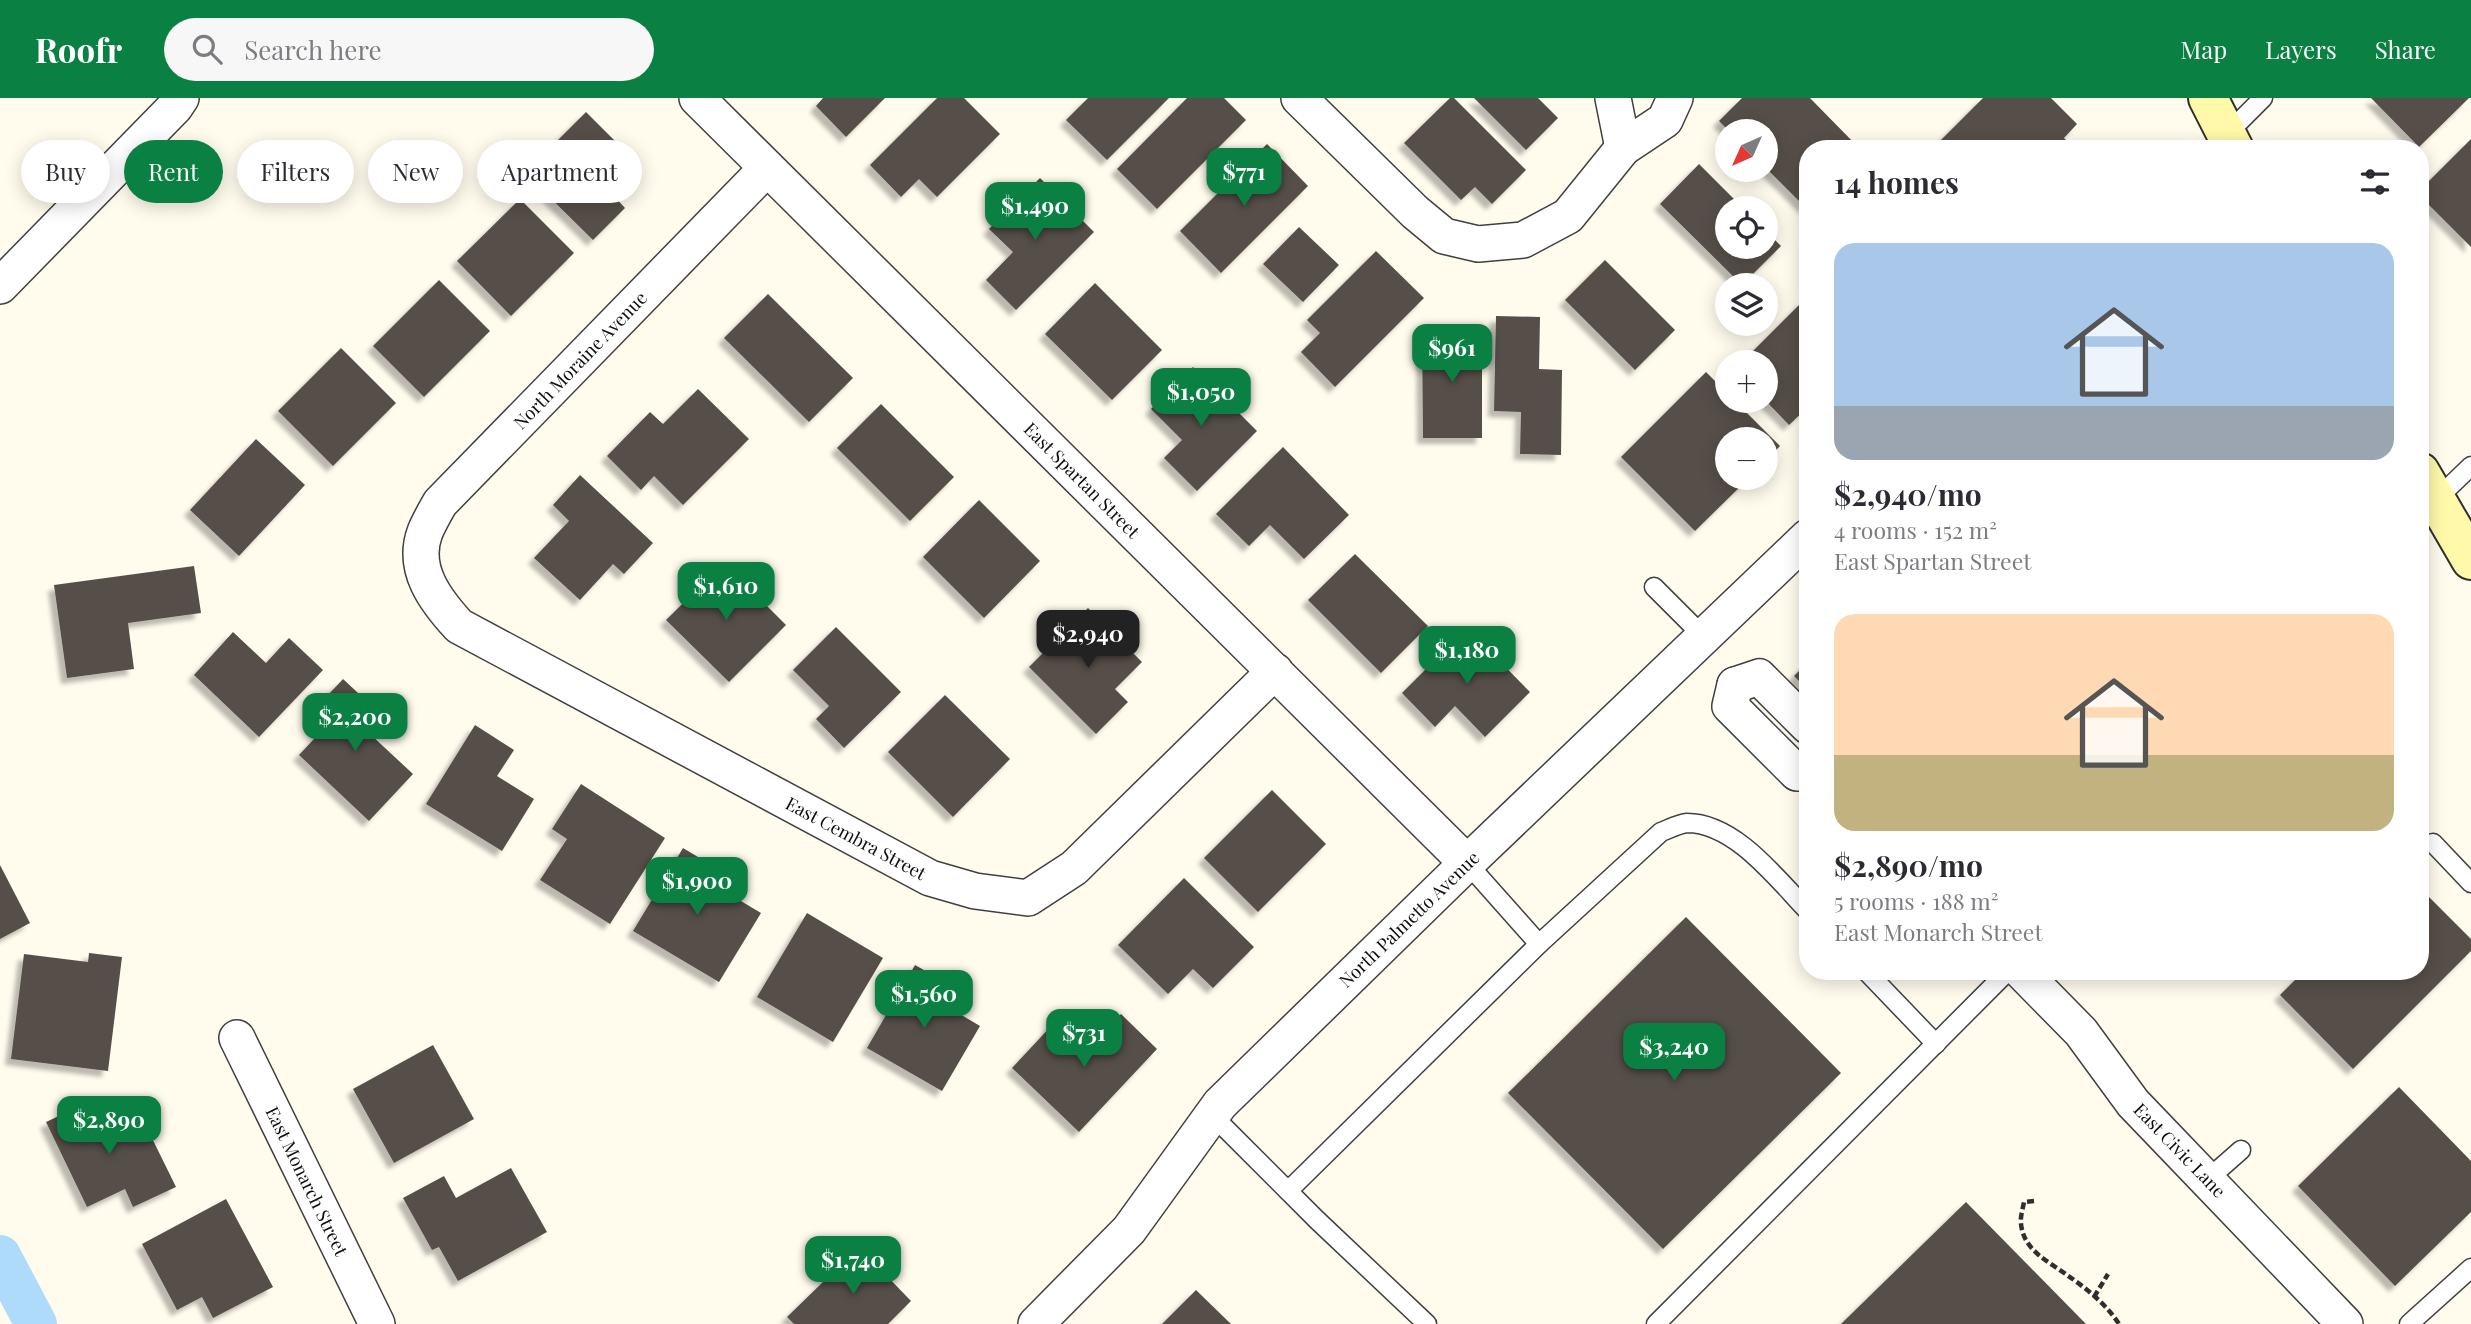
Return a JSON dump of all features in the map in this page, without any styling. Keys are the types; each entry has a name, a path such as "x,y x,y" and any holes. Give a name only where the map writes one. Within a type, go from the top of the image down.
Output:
{"main road":[{"path":"2208,98 2223,140"},
{"path":"2429,500 2471,560"}],"street":[{"path":"0,286 181,98"},
{"name":"East Spartan Street","path":"697,98 1467,863"},
{"path":"1299,98 1424,220 1444,236 1478,244 1523,240 1567,216 1623,148 1665,120 1675,98"},
{"path":"1613,98 1623,148"},
{"name":"North Moraine Avenue","path":"422,568 424,535 440,502 767,168"},
{"name":"North Palmetto Avenue","path":"1036,1324 1129,1230 1220,1104 1799,546"},
{"name":"East Cembra Street","path":"422,568 436,601 459,626 930,878 975,891 1014,897 1028,898 1074,868 1275,671"},
{"path":"1701,640 1735,685"},
{"path":"1735,685 1759,677 1799,717"},
{"path":"1735,685 1730,706 1799,773"},
{"name":"East Civic Lane","path":"2030,980 2081,1032 2133,1103 2345,1324"},
{"name":"East Monarch Street","path":"237,1038 377,1324"}],"lane":[{"path":"2227,140 2263,98"},
{"path":"2429,494 2471,466"},
{"path":"1654,587 1701,640"},
{"path":"1288,1191 1539,944 1661,832 1685,823 1712,827 1750,851 1799,902"},
{"path":"2433,843 2471,883"},
{"path":"1467,863 1539,944"},
{"path":"1875,980 1936,1044"},
{"path":"1656,1324 1999,980"},
{"path":"1212,1115 1427,1324"},
{"path":"2208,1179 2241,1150"},
{"path":"2409,1324 2471,1268"}],"path":[{"path":"2034,1201 2024,1202 2021,1223 2028,1245 2046,1262 2065,1273 2094,1297 2119,1324"},
{"path":"2094,1297 2108,1274"}],"building":[{"path":"823,98 885,98 846,137 816,106"},
{"path":"937,98 964,98 1000,134 937,197 919,179 901,197 870,165"},
{"path":"1088,98 1169,98 1107,160 1066,120"},
{"path":"1187,98 1224,98 1246,120 1157,209 1117,169"},
{"path":"1450,98 1454,98 1526,170 1492,204 1475,187 1461,200 1404,143"},
{"path":"1474,98 1538,98 1558,118 1526,150"},
{"path":"1742,98 1810,98 1851,140 1799,140 1799,201 1778,180 1778,119 1721,119"},
{"path":"1983,98 2051,98 2077,124 2064,138 2066,140 1941,140"},
{"path":"2371,98 2469,98 2426,140 2412,140"},
{"path":"586,112 614,140 558,140"},
{"path":"2471,139 2471,247 2429,205 2429,181"},
{"path":"1267,144 1308,186 1221,273 1180,231"},
{"path":"1699,164 1731,196 1715,196 1715,258 1660,204"},
{"path":"1040,178 1094,232 1016,310 986,280 1013,252 989,229"},
{"path":"516,203 524,203 574,253 511,316 457,261"},
{"path":"555,203 620,203 625,208 593,240"},
{"path":"1299,227 1339,265 1303,302 1263,264"},
{"path":"1376,251 1424,298 1335,387 1301,352 1320,333 1307,320"},
{"path":"1716,259 1768,259 1754,273 1730,273"},
{"path":"1605,260 1675,330 1635,370 1565,300"},
{"path":"439,280 490,331 424,397 373,346"},
{"path":"1095,283 1162,350 1112,400 1045,334"},
{"path":"768,294 853,378 809,422 724,338"},
{"path":"1799,305 1799,416 1789,425 1778,413 1778,350 1754,350 1768,336 1778,336 1778,326"},
{"path":"1496,316 1540,317 1539,369 1562,370 1561,455 1520,454 1521,412 1494,411"},
{"path":"1422,331 1482,331 1482,438 1423,438"},
{"path":"341,348 396,403 333,466 278,411"},
{"path":"1193,367 1257,431 1197,491 1164,458 1182,440 1151,409"},
{"path":"1706,372 1715,381 1715,413 1747,413 1761,427 1715,427 1715,490 1737,490 1695,531 1621,457"},
{"path":"698,389 749,439 683,505 654,476 641,490 607,456 650,412 663,424"},
{"path":"881,404 954,477 910,521 837,448"},
{"path":"256,439 305,485 239,556 190,510"},
{"path":"1283,447 1349,515 1304,559 1270,525 1249,546 1216,514"},
{"path":"580,475 653,543 624,574 613,564 580,600 534,558 569,521 553,505"},
{"path":"979,500 1040,561 984,618 923,557"},
{"path":"1355,554 1428,626 1381,673 1308,600"},
{"path":"724,563 786,625 729,682 666,620"},
{"path":"194,566 201,613 128,623 134,669 67,678 54,585"},
{"path":"1088,608 1142,662 1115,689 1128,702 1096,734 1029,667"},
{"path":"836,627 901,692 844,748 816,719 829,706 793,670"},
{"path":"1467,628 1530,692 1485,737 1455,706 1435,727 1402,693"},
{"path":"233,632 266,663 289,638 323,670 259,737 194,675"},
{"path":"343,679 385,718 370,734 413,774 369,821 299,755 330,722 315,709"},
{"path":"945,695 1010,759 953,817 888,752"},
{"path":"475,725 514,750 497,776 534,799 502,851 426,804"},
{"path":"581,784 665,838 610,924 540,880 567,839 552,829"},
{"path":"1272,790 1326,844 1258,912 1204,858"},
{"path":"683,848 723,872 714,885 761,913 719,982 633,931"},
{"path":"0,865 30,923 0,939"},
{"path":"1184,878 1254,947 1213,988 1193,969 1168,994 1118,945"},
{"path":"2429,897 2471,939 2471,951 2353,1069 2280,995 2295,980 2429,980"},
{"path":"807,913 883,958 833,1042 757,997"},
{"path":"1686,917 1841,1073 1663,1249 1508,1093"},
{"path":"89,953 122,957 108,1071 11,1059 24,954 88,962"},
{"path":"915,965 954,987 943,1004 980,1026 942,1091 867,1048"},
{"path":"1121,1014 1157,1049 1079,1132 1012,1068 1054,1023 1085,1053"},
{"path":"433,1045 474,1119 394,1163 353,1089"},
{"path":"2399,1087 2471,1161 2471,1212 2395,1286 2298,1186"},
{"path":"102,1096 123,1139 147,1128 176,1187 133,1207 125,1189 87,1207 46,1122"},
{"path":"511,1168 547,1232 458,1281 439,1247 432,1250 403,1198 444,1176 456,1198"},
{"path":"226,1199 273,1287 213,1318 202,1297 177,1310 142,1244"},
{"path":"1966,1202 2086,1324 1841,1324"},
{"path":"859,1247 911,1301 888,1324 794,1324 787,1317"},
{"path":"1196,1290 1231,1324 1162,1324"}],"waterway":[{"path":"0,1256 36,1324"}]}
